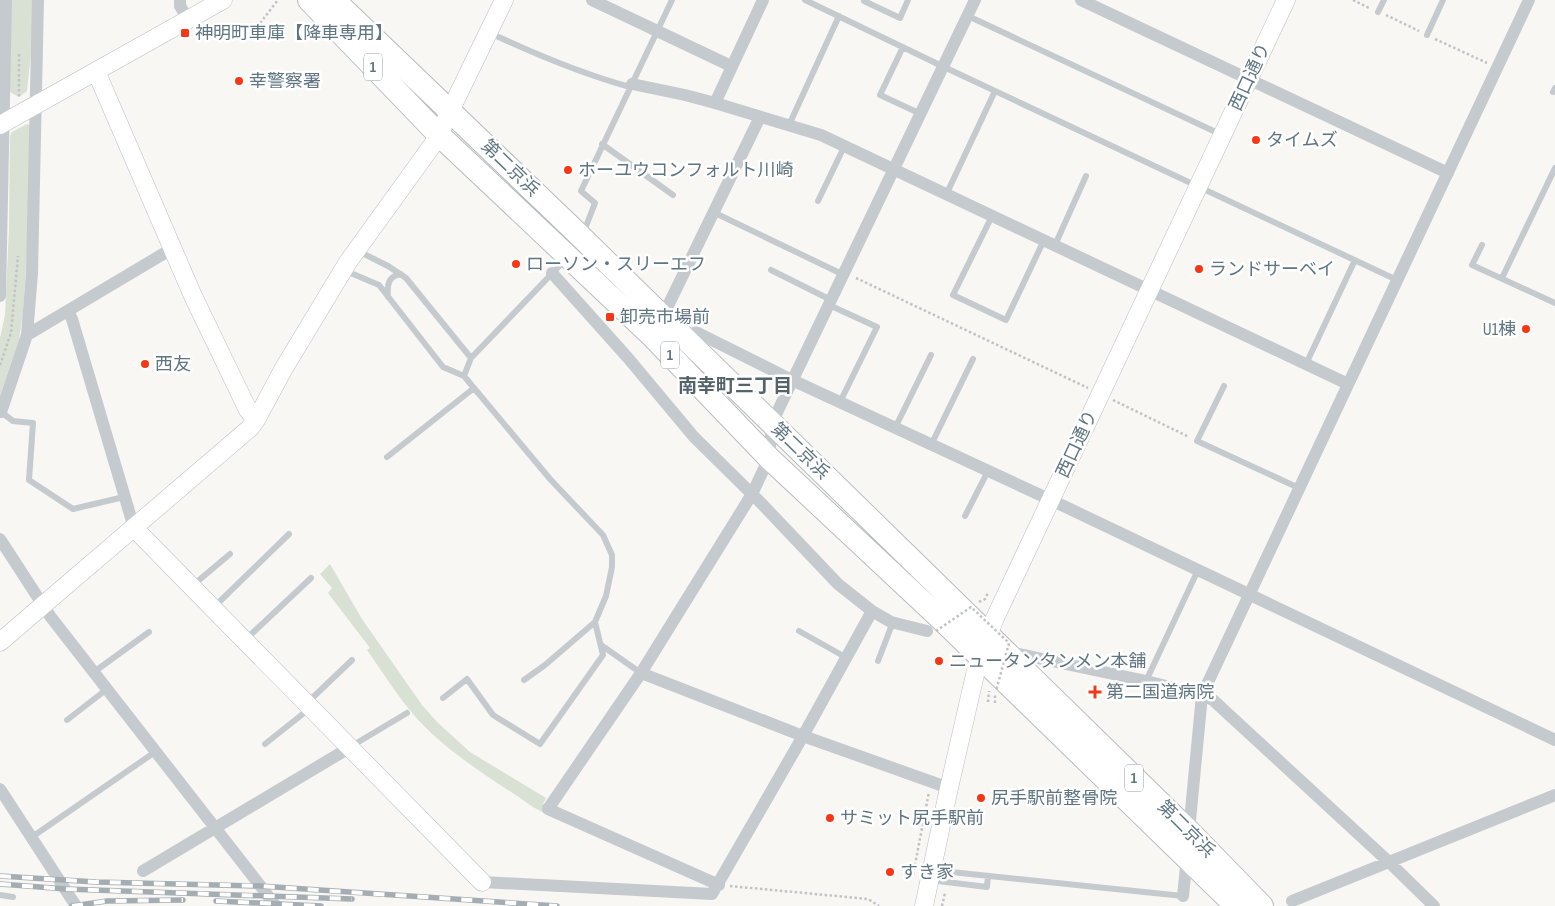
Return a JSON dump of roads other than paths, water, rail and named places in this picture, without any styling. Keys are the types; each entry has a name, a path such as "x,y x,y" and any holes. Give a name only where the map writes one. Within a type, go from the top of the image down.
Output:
{"highway":[{"name":"第二京浜","path":"309,0 438,134 651,336 769,458 941,619 1236,906"},
{"name":"第二京浜","path":"334,0 582,237 772,423 1002,640 1262,906"}],"street":[{"path":"0,296 6,117 6,0"},
{"path":"1,412 27,335 32,273 38,0"},
{"path":"180,0 180,6 188,19"},
{"path":"6,117 36,105 223,0"},
{"path":"0,642 250,428 343,270 436,140 504,0"},
{"path":"592,0 731,66"},
{"path":"715,103 763,0"},
{"path":"719,885 548,809 641,673 752,494 769,458 772,423 975,0"},
{"path":"1081,0 1448,173"},
{"name":"西口通り","path":"924,906 924,877 949,788 979,657 1002,640 1051,500 1286,0"},
{"path":"1189,831 1202,695 1530,0"},
{"path":"96,71 192,296 248,410 256,420"},
{"path":"631,86 685,95 821,135 1348,384"},
{"path":"663,316 760,117"},
{"path":"567,257 582,237"},
{"path":"27,335 164,254 174,250"},
{"path":"552,273 628,358 694,437 752,494 838,584 872,611 893,622 931,631"},
{"path":"68,311 134,528 482,882 712,894 719,885 872,611"},
{"path":"685,338 696,332 792,380 1051,500 1555,740"},
{"path":"0,539 43,606 276,906"},
{"path":"1002,640 1202,695 1213,700 1434,906"},
{"path":"641,673 803,736 949,788"},
{"path":"143,872 349,748"},
{"path":"0,789 76,906"},
{"path":"1292,901 1555,795"},
{"path":"1183,896 1187,857"}],"lane":[{"path":"582,237 595,203 580,191 672,0"},
{"path":"805,0 1397,280"},
{"path":"864,1 900,18 908,0"},
{"path":"1378,12 1384,0"},
{"path":"1427,35 1443,0"},
{"path":"789,126 839,16"},
{"path":"968,16 1222,135"},
{"path":"489,32 539,55 612,82 631,86"},
{"path":"903,47 880,95 921,114"},
{"path":"946,195 995,91"},
{"path":"602,144 673,195"},
{"path":"818,200 844,147"},
{"path":"1502,278 1555,168"},
{"path":"992,216 953,295 1006,320 1086,176"},
{"path":"713,212 844,274"},
{"path":"1482,245 1472,265 1555,304"},
{"path":"356,250 406,278 471,358"},
{"path":"464,376 471,358 567,257"},
{"path":"1306,364 1355,260"},
{"path":"343,270 378,285 443,368 464,376 550,479 603,535 608,544 612,556 610,582 595,622 546,665 524,680"},
{"path":"771,270 877,327 840,402"},
{"path":"388,298 387,287 390,280 394,275 401,274"},
{"path":"895,428 931,355"},
{"path":"931,445 973,359"},
{"path":"1224,386 1197,441 1299,488"},
{"path":"387,457 474,388"},
{"path":"1,412 13,421 33,423 29,480 73,509 124,497"},
{"path":"965,516 988,471"},
{"path":"212,609 289,534"},
{"path":"191,587 230,554"},
{"path":"1146,681 1198,570"},
{"path":"244,641 311,578"},
{"path":"443,698 467,679 493,715 540,744 603,654 595,622"},
{"path":"878,661 893,622"},
{"path":"799,631 847,658"},
{"path":"94,672 149,632"},
{"path":"601,645 641,673"},
{"path":"265,744 308,706 352,660"},
{"path":"67,720 107,689"},
{"path":"349,748 407,712"},
{"path":"32,837 155,752"},
{"path":"924,877 987,887 988,876"},
{"path":"924,877 988,876 1183,896"},
{"path":"0,895 13,897"}],"railway":[{"path":"0,876 96,882 260,886 557,906"},
{"path":"0,884 66,889 352,899"},
{"path":"72,906 107,901 183,900"},
{"path":"216,901 321,906"}],"place":[{"name":"神明町車庫【降車専用】","path":"185,33"},
{"name":"幸警察署","path":"239,81"},
{"name":"タイムズ","path":"1256,140"},
{"name":"ホーユウコンフォルト川崎","path":"568,170"},
{"name":"ローソン・スリーエフ","path":"516,264"},
{"name":"ランドサーベイ","path":"1199,269"},
{"name":"卸売市場前","path":"610,317"},
{"name":"U1棟","path":"1526,329"},
{"name":"西友","path":"145,364"},
{"name":"ニュータンタンメン本舗","path":"939,661"},
{"name":"第二国道病院","path":"1095,692"},
{"name":"尻手駅前整骨院","path":"981,798"},
{"name":"サミット尻手駅前","path":"830,818"},
{"name":"すき家","path":"890,872"}],"district":[{"name":"南幸町三丁目","path":"735,386"}]}
